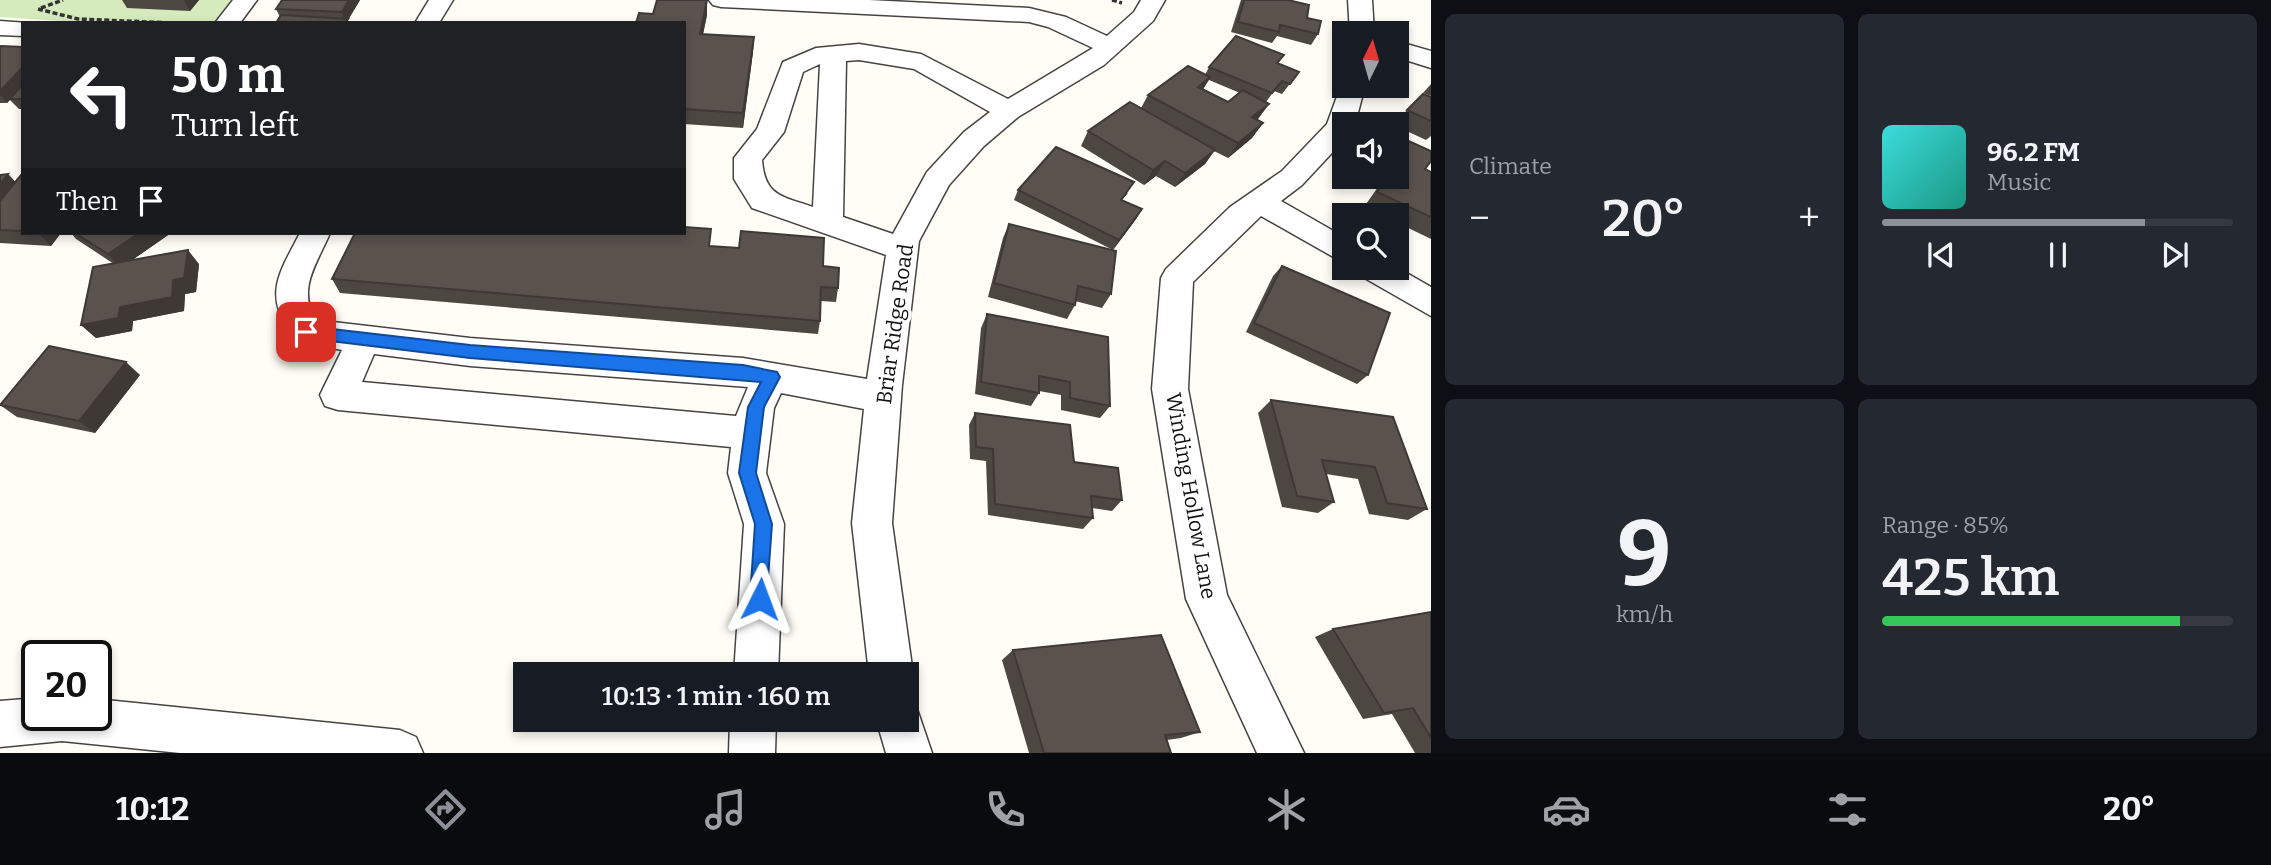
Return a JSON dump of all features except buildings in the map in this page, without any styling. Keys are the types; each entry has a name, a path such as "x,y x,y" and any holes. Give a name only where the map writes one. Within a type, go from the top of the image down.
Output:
{"street":[{"path":"228,21 244,0"},
{"path":"428,21 441,0"},
{"path":"721,0 1029,15 1057,22 1111,47"},
{"path":"1360,0 1361,21"},
{"name":"Briar Ridge Road","path":"889,662 872,523 883,397 902,249 937,179 974,139 1009,111 1095,60 1111,47 1144,16 1140,2"},
{"path":"0,28 21,29"},
{"path":"902,249 763,201 749,180 748,158 770,132 792,68 816,56 859,52 921,62 1009,111"},
{"path":"1409,52 1431,60"},
{"path":"828,223 833,55"},
{"name":"Winding Hollow Lane","path":"1282,753 1207,599 1170,389 1177,278 1241,215 1292,178 1340,127 1348,98"},
{"path":"1260,202 1332,244"},
{"path":"314,235 288,292 292,314 306,332 470,352 730,370 883,397"},
{"path":"1392,280 1431,303"},
{"path":"365,339 338,395 751,433"},
{"path":"757,662 764,524 747,473 756,407 772,377"},
{"path":"0,724 62,718 400,753"},
{"path":"752,753 753,732"},
{"path":"903,732 909,753"}],"path":[{"path":"1112,0 1140,2"},
{"path":"38,9 78,19 126,21"}],"green space":[{"path":"0,0 233,0 217,21 63,21 0,17"}],"route":[{"path":"306,332 470,352 743,372 772,377 756,407 747,473 764,524 760,599"}]}
